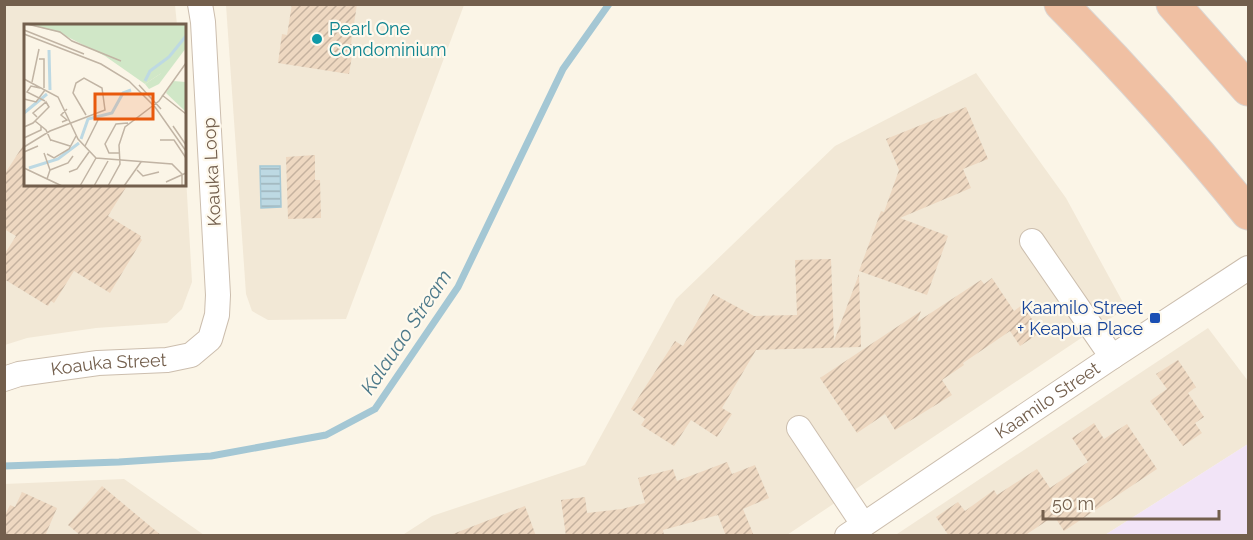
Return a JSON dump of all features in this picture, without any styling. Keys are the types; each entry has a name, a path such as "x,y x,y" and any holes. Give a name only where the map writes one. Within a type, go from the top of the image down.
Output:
{"highway":[{"path":"1061,4 1125,70 1208,163 1248,213"},
{"path":"1173,4 1248,89"}],"street":[{"name":"Koauka Loop","path":"200,4 218,295 217,315 210,339"},
{"path":"1032,241 1112,357"},
{"name":"Kaamilo Street","path":"855,530 1248,268"},
{"name":"Koauka Street","path":"4,379 20,374 98,363 167,360 191,355 210,339"},
{"path":"799,428 855,530"}],"shaded area":[{"path":"5,5 175,5 177,24 24,24 24,186 186,186 186,177 192,282 182,309 167,323 96,328 27,338 5,345"},
{"path":"226,5 464,5 346,319 268,320 252,311 246,294"},
{"path":"976,73 1066,198 1126,308 787,535 401,536 432,516 585,465 676,299 835,146"},
{"path":"1208,328 1248,381 1248,444 1105,535 894,536"},
{"path":"1248,444 1248,535 1105,535"},
{"path":"124,479 204,535 5,535 4,484"}],"water":[{"path":"260,166 280,166 281,207 261,208"}],"building":[{"name":"Pearl One Condominium","path":"292,4 357,4 349,74 278,63 282,34 287,35"},
{"path":"966,107 988,159 963,169 971,188 900,218 948,236 927,295 859,271 899,170 886,139"},
{"path":"24,144 24,186 127,186 108,216 141,236 142,240 110,293 74,271 54,303 51,301 48,306 4,279 4,255 16,236 4,229 4,175"},
{"path":"315,155 315,180 320,180 321,218 288,219 286,157"},
{"path":"831,259 834,341 859,274 861,347 756,350 722,408 732,414 717,437 691,420 674,446 641,425 645,419 631,409 675,341 683,346 713,294 754,316 797,315 795,260"},
{"path":"992,278 1014,311 1022,305 1041,332 1020,346 1010,331 942,380 952,395 895,430 885,414 857,433 820,378 921,311 917,322 981,280 984,284"},
{"path":"1178,360 1196,387 1188,393 1204,417 1195,423 1202,433 1183,446 1150,401 1167,389 1156,374"},
{"path":"1094,423 1104,439 1127,424 1157,469 1064,531 1054,516 1024,536 949,536 936,517 958,502 965,511 994,490 997,495 1037,469 1050,488 1088,462 1072,438"},
{"path":"727,462 732,474 755,465 769,498 743,509 754,536 726,536 718,515 663,530 664,536 566,536 561,500 585,497 587,513 622,509 645,503 638,478 673,469 677,481"},
{"path":"102,486 162,536 81,536 68,525"},
{"path":"22,492 57,508 45,536 4,536 4,517 10,505 15,507"},
{"path":"525,506 536,536 453,536 453,534"}],"waterway":[{"name":"Kalauao Stream","path":"4,466 211,456 326,435 375,409 458,287 563,69 609,4"}],"place":[{"name":"Pearl One Condominium","path":"317,39"},
{"name":"Kaamilo Street + Keapua Place","path":"1155,318"}]}
